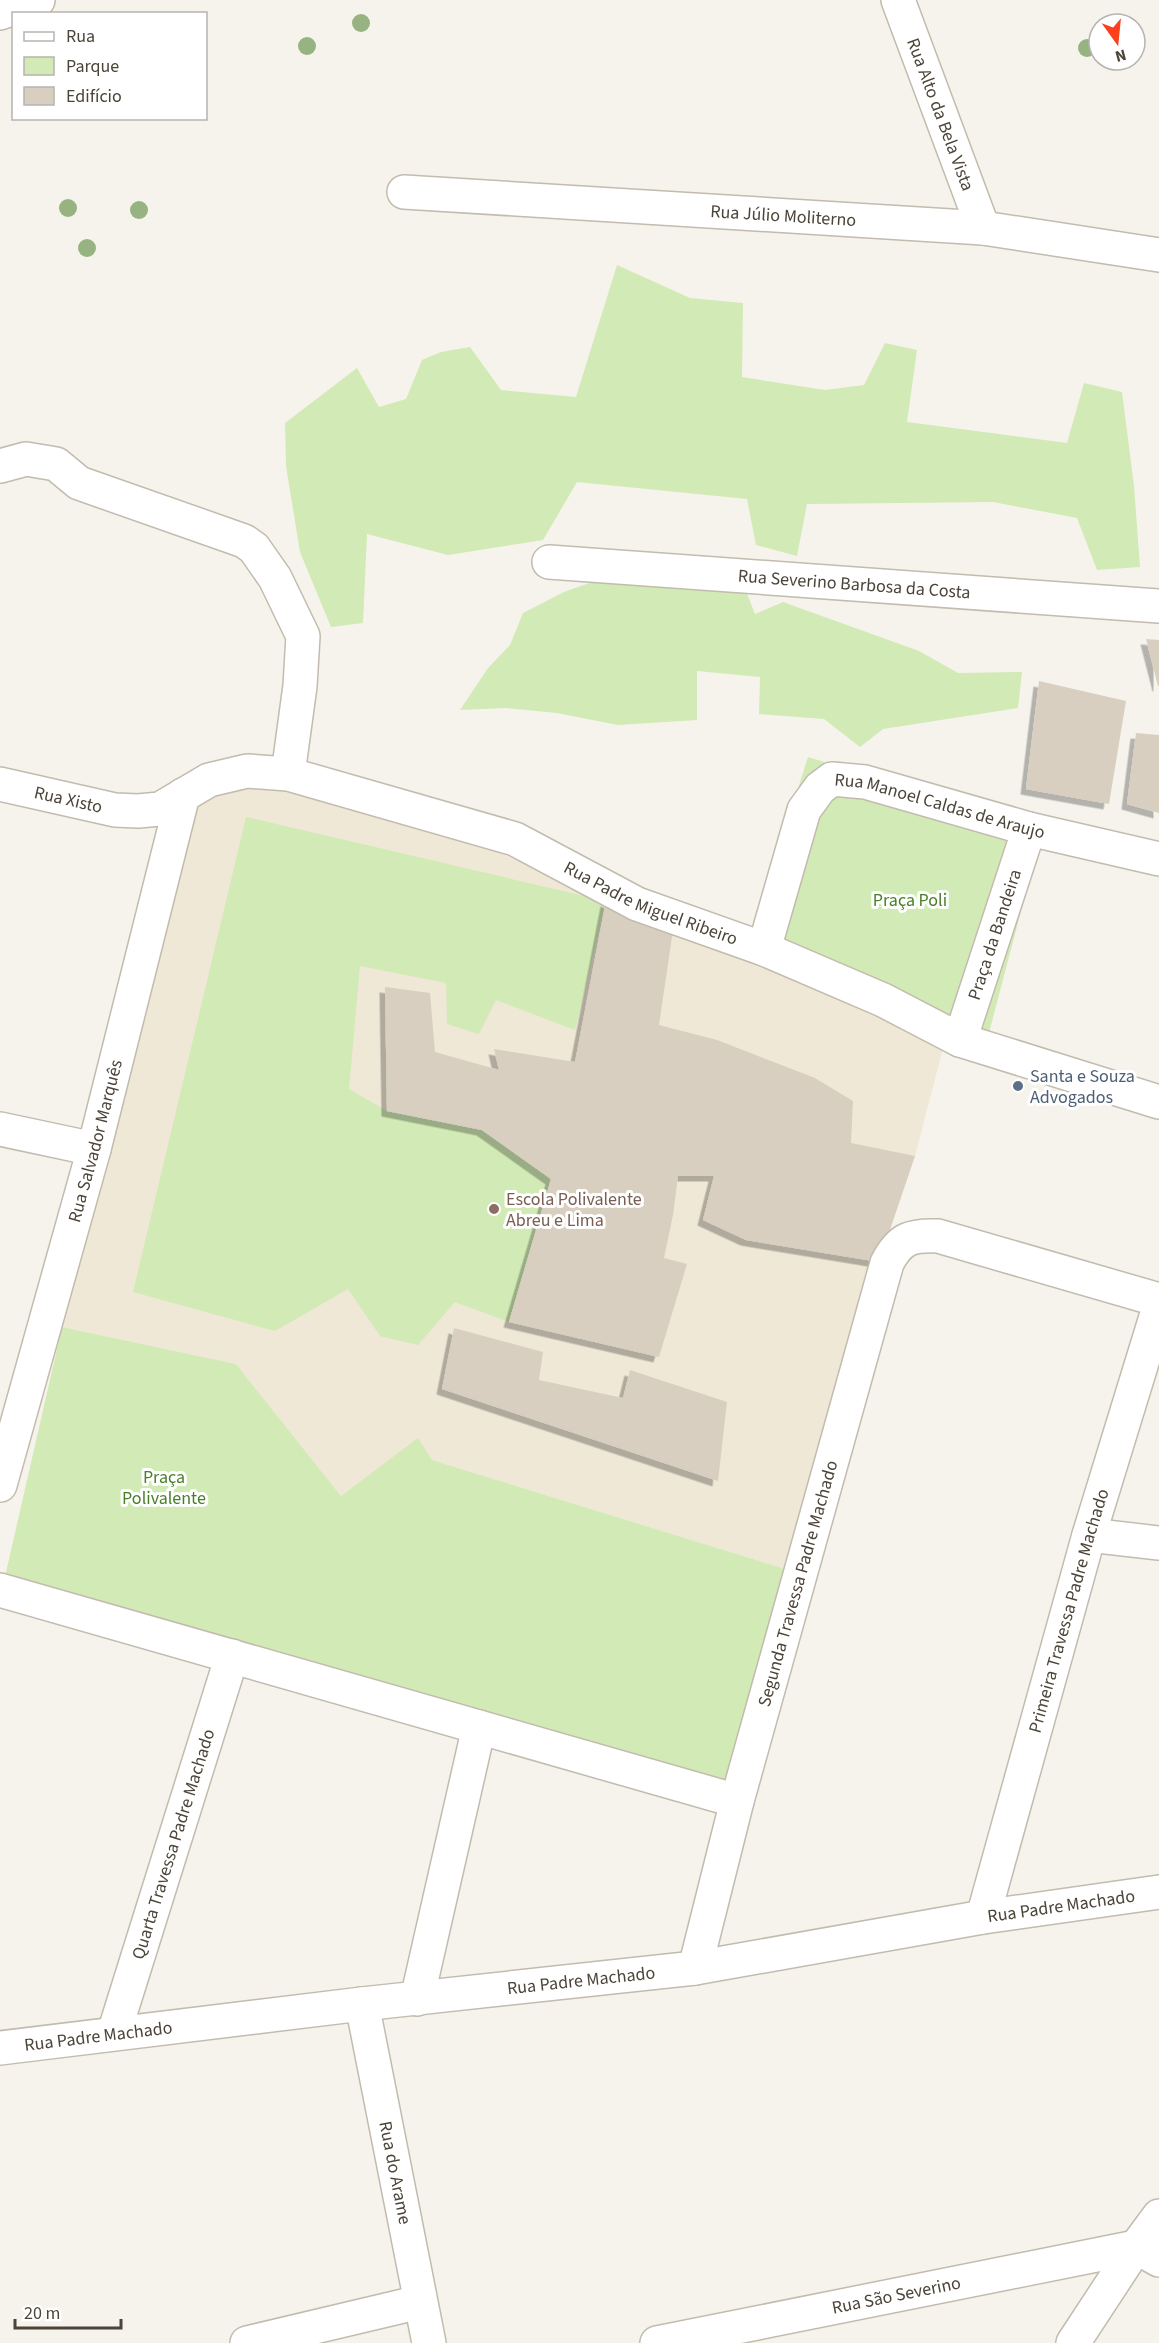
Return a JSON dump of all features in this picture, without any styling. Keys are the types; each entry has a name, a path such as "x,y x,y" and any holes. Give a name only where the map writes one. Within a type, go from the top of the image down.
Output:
{"street":[{"path":"0,13 38,0"},
{"name":"Rua Alto da Bela Vista","path":"898,0 983,228"},
{"name":"Rua Júlio Moliterno","path":"404,192 983,228 1159,255"},
{"path":"0,466 26,459 56,464 79,483 244,541 254,548 274,578 303,636 300,686 288,774"},
{"name":"Rua Severino Barbosa da Costa","path":"549,562 1159,606"},
{"name":"Rua Padre Miguel Ribeiro","path":"138,811 160,809 209,780 247,771 288,774 515,840 637,904 764,949 883,1000 960,1040 1159,1102"},
{"name":"Rua Manoel Caldas de Araujo","path":"764,949 804,810 820,788 832,779 865,782 1029,829 1159,859"},
{"name":"Rua Xisto","path":"0,784 115,810 138,811"},
{"name":"Rua Salvador Marquês","path":"0,1485 11,1404 94,1149 183,795"},
{"name":"Praça da Bandeira","path":"960,1040 1029,829"},
{"path":"0,1129 94,1149"},
{"name":"Segunda Travessa Padre Machado","path":"695,1968 737,1801 887,1263 893,1252 903,1241 916,1235 938,1236 1159,1300"},
{"name":"Primeira Travessa Padre Machado","path":"983,1917 1089,1535 1159,1307"},
{"path":"1089,1535 1159,1543"},
{"path":"0,1590 737,1801"},
{"name":"Quarta Travessa Padre Machado","path":"114,2033 232,1656"},
{"path":"417,1999 479,1727"},
{"name":"Rua Padre Machado","path":"0,2048 362,2004 695,1968 983,1917 1159,1892"},
{"name":"Rua do Arame","path":"362,2004 429,2343"},
{"path":"1073,2343 1147,2253 1159,2216"},
{"name":"Rua São Severino","path":"657,2343 1147,2253"},
{"path":"247,2343 420,2302"}],"shaded area":[{"name":"Escola Polivalente Abreu e Lima","path":"248,783 460,835 673,930 948,1029 915,1156 879,1262 785,1569 432,1460 418,1439 341,1496 236,1364 62,1327 198,801"}],"green space":[{"path":"617,265 690,298 743,303 742,377 825,390 864,385 885,343 917,350 907,422 1067,443 1084,383 1122,392 1134,486 1140,567 1097,570 1077,518 993,502 807,504 797,556 756,545 747,499 577,482 543,540 448,555 367,534 363,623 331,627 300,552 286,466 285,423 357,368 379,407 406,399 422,360 441,352 470,347 501,390 576,397"},
{"path":"606,577 744,586 755,614 783,602 919,651 958,673 1022,672 1018,708 883,729 860,747 824,719 759,714 760,677 697,671 697,720 618,725 557,713 506,708 460,710 488,668 510,645 523,613 564,592"},
{"name":"Praça Poli","path":"808,757 1043,828 986,1044 746,951"},
{"path":"246,817 606,901 575,1030 496,1000 479,1034 447,1024 446,983 360,966 349,1089 387,1111 482,1130 551,1179 509,1322 455,1302 418,1345 380,1336 348,1289 275,1331 133,1292"},
{"name":"Praça Polivalente","path":"62,1327 236,1364 341,1496 418,1438 432,1460 785,1569 731,1793 4,1581"}],"building":[{"path":"1146,639 1159,640 1159,686 1158,686"},
{"path":"1039,681 1126,701 1109,804 1026,789"},
{"path":"1136,733 1159,735 1159,813 1127,804"},
{"path":"606,901 673,930 659,1025 717,1040 815,1078 853,1101 851,1143 915,1156 879,1262 746,1240 703,1220 714,1176 678,1176 664,1258 687,1264 659,1357 509,1322 551,1179 482,1130 387,1111 385,987 430,993 435,1052 499,1070 494,1049 575,1062"},
{"path":"454,1328 543,1352 539,1380 623,1398 630,1370 727,1402 718,1481 442,1389"}],"place":[{"name":"Santa e Souza Advogados","path":"1018,1086"},
{"name":"Escola Polivalente Abreu e Lima","path":"494,1209"}]}
